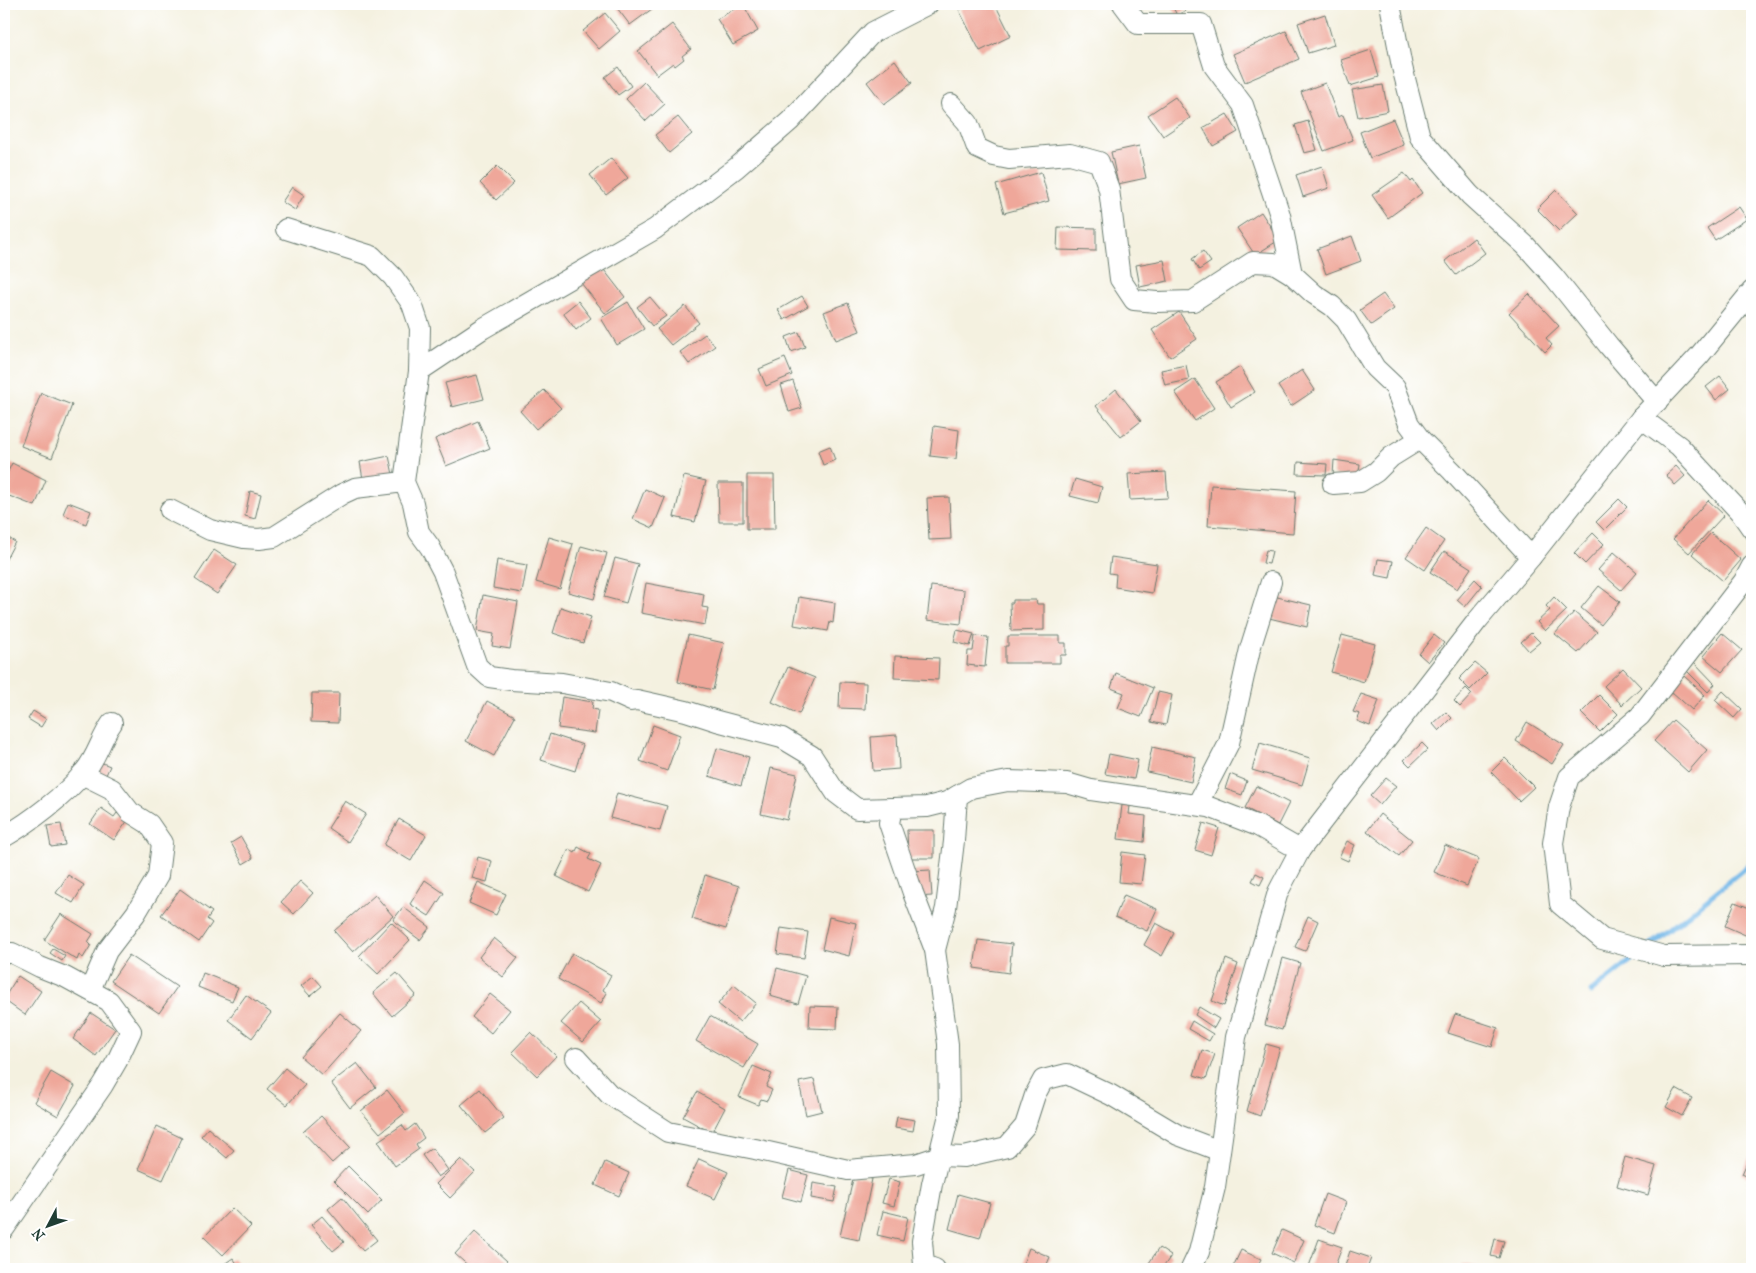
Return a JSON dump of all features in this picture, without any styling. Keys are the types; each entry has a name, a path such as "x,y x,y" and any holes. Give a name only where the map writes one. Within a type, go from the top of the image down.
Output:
{"street":[{"path":"419,371 482,328 655,229 736,168 790,121 873,32 928,4"},
{"path":"1123,4 1138,24 1201,24 1214,66 1242,105 1280,215 1292,274"},
{"path":"1390,4 1402,67 1420,138 1470,195 1525,245 1554,277 1657,402"},
{"path":"951,104 968,123 977,148 994,156 1010,159 1070,154 1099,162 1109,189 1120,278 1134,300 1157,302 1193,301 1253,262 1274,263 1292,274 1314,294 1332,306 1346,320 1375,368 1394,387 1410,424 1420,439 1452,470 1531,557"},
{"path":"286,229 372,256 393,277 412,304 420,328 419,371 404,482 413,503 419,532 430,547 443,572 476,666 489,677 562,683 611,692 631,701 637,700 686,711 782,738 812,756 836,793 857,809 927,807 947,802 971,788 991,783 1008,781 1066,783 1091,790 1210,808 1258,826 1300,850"},
{"path":"1191,1269 1199,1252 1215,1188 1236,1037 1278,892 1300,850 1477,621 1531,557 1641,418 1699,356 1752,291"},
{"path":"1641,418 1679,446 1740,512 1752,529"},
{"path":"1333,484 1360,482 1376,472 1392,457 1420,439"},
{"path":"170,510 210,530 258,540 274,537 342,494 355,488 404,482"},
{"path":"1752,566 1744,581 1640,716 1569,777 1559,807 1553,843 1560,904 1602,939 1664,956 1752,956"},
{"path":"1197,805 1229,743 1250,649 1271,582"},
{"path":"4,837 27,822 70,787 86,770 112,723"},
{"path":"82,774 112,789 130,812 149,824 162,843 158,876 136,913 108,951 90,990"},
{"path":"935,950 946,908 957,796"},
{"path":"892,808 889,823 935,950 948,1044 949,1114 932,1184 922,1241 924,1265 935,1269"},
{"path":"4,953 12,953 65,977 110,1001 131,1031 103,1085 4,1229"},
{"path":"576,1058 609,1094 668,1132 848,1170 916,1164 940,1156 964,1157 1007,1148 1025,1126 1035,1095 1043,1080 1067,1074 1111,1095 1178,1134 1220,1151"}],"building":[{"path":"614,4 654,4 656,6 630,25"},
{"path":"743,4 758,31 733,45 717,19"},
{"path":"972,4 995,4 1011,36 980,51 959,10"},
{"path":"1171,4 1198,4 1177,15"},
{"path":"605,13 620,31 599,49 583,31"},
{"path":"1325,14 1334,45 1308,53 1298,23"},
{"path":"672,24 691,49 682,56 684,59 675,66 673,63 657,75 638,51"},
{"path":"1286,31 1299,59 1245,82 1233,54"},
{"path":"1371,50 1379,77 1350,86 1341,60"},
{"path":"895,60 912,83 884,104 867,82"},
{"path":"618,67 631,86 618,95 605,77"},
{"path":"644,82 665,104 646,121 626,99"},
{"path":"1325,83 1338,117 1343,115 1353,140 1324,151 1301,92"},
{"path":"1383,85 1388,111 1358,117 1352,90"},
{"path":"1175,97 1190,118 1163,136 1148,115"},
{"path":"1227,114 1238,132 1213,146 1203,128"},
{"path":"678,117 692,134 669,153 655,135"},
{"path":"1393,119 1404,145 1370,158 1360,132"},
{"path":"1308,121 1317,150 1304,153 1295,125"},
{"path":"1139,146 1146,178 1118,184 1111,152"},
{"path":"611,158 628,178 606,195 590,175"},
{"path":"497,166 514,183 496,200 480,183"},
{"path":"1322,166 1329,188 1303,197 1296,175"},
{"path":"1041,172 1049,201 1004,213 996,185"},
{"path":"1404,173 1411,182 1413,180 1422,193 1388,218 1372,195"},
{"path":"292,187 304,195 295,210 282,202"},
{"path":"1556,190 1578,213 1559,231 1537,209"},
{"path":"1739,207 1747,219 1715,240 1707,228"},
{"path":"1261,212 1279,240 1255,255 1237,228"},
{"path":"1058,227 1096,228 1096,251 1057,250"},
{"path":"1352,236 1361,261 1326,274 1317,249"},
{"path":"1474,238 1485,253 1456,275 1445,261"},
{"path":"1203,251 1211,262 1199,270 1192,259"},
{"path":"1164,260 1168,281 1140,287 1136,265"},
{"path":"601,266 625,297 605,313 581,283"},
{"path":"1383,294 1394,309 1371,325 1360,310"},
{"path":"1529,294 1559,326 1546,338 1552,345 1545,352 1509,313"},
{"path":"802,296 808,306 784,320 778,310"},
{"path":"650,297 666,316 652,326 637,307"},
{"path":"578,301 591,318 576,330 563,313"},
{"path":"628,302 644,329 617,345 601,318"},
{"path":"848,303 860,331 836,340 824,312"},
{"path":"685,306 699,323 671,345 657,329"},
{"path":"1179,312 1197,339 1170,357 1152,330"},
{"path":"799,332 805,347 791,352 786,337"},
{"path":"705,334 715,346 689,364 680,352"},
{"path":"785,358 792,375 766,386 759,369"},
{"path":"1186,365 1189,380 1165,385 1161,370"},
{"path":"1240,367 1255,392 1231,407 1216,382"},
{"path":"1302,370 1315,390 1291,406 1278,386"},
{"path":"477,375 484,399 452,407 445,383"},
{"path":"1720,376 1730,389 1716,400 1706,387"},
{"path":"1195,379 1214,408 1195,421 1175,392"},
{"path":"793,381 802,408 789,412 781,385"},
{"path":"1116,389 1141,421 1121,437 1096,406"},
{"path":"544,390 561,408 536,429 520,411"},
{"path":"41,393 72,405 52,458 21,446"},
{"path":"478,421 490,448 446,466 435,439"},
{"path":"934,426 959,430 956,459 930,456"},
{"path":"830,446 835,460 823,465 818,451"},
{"path":"389,456 394,479 364,485 360,462"},
{"path":"1334,460 1360,464 1358,478 1333,475"},
{"path":"1298,462 1327,464 1326,475 1297,474"},
{"path":"12,463 46,480 35,506 4,494 4,480"},
{"path":"1676,466 1685,476 1675,485 1666,475"},
{"path":"1166,472 1168,498 1130,500 1128,474"},
{"path":"747,475 774,475 775,529 747,529"},
{"path":"684,476 706,481 695,522 674,517"},
{"path":"1075,479 1102,487 1098,503 1070,496"},
{"path":"718,483 743,483 743,522 719,522"},
{"path":"1211,485 1296,491 1293,533 1208,526"},
{"path":"645,489 665,498 653,528 633,519"},
{"path":"250,491 261,494 255,519 245,516"},
{"path":"949,497 951,539 929,540 927,498"},
{"path":"1619,499 1627,507 1604,530 1596,522"},
{"path":"1708,500 1724,515 1689,553 1673,539"},
{"path":"68,502 91,511 86,524 63,514"},
{"path":"1426,528 1444,541 1425,570 1406,557"},
{"path":"4,531 9,534 7,537 15,542 5,561 4,560"},
{"path":"1593,533 1604,544 1585,564 1574,553"},
{"path":"1711,533 1741,560 1723,581 1692,554"},
{"path":"549,537 573,544 560,589 536,582"},
{"path":"581,546 607,553 594,599 568,592"},
{"path":"214,550 237,565 217,594 195,579"},
{"path":"1266,550 1272,551 1269,564 1263,563"},
{"path":"1444,551 1471,568 1457,589 1430,572"},
{"path":"1614,552 1637,572 1621,590 1598,570"},
{"path":"1111,557 1157,564 1152,593 1115,587 1116,574 1109,573"},
{"path":"615,558 638,564 626,603 604,597"},
{"path":"1378,559 1393,561 1390,578 1375,575"},
{"path":"497,560 527,565 522,593 493,588"},
{"path":"1475,579 1482,586 1465,607 1457,600"},
{"path":"646,583 704,594 702,607 708,608 705,625 641,613"},
{"path":"931,586 964,590 961,624 927,620"},
{"path":"1599,586 1620,602 1601,625 1581,608"},
{"path":"483,595 518,602 510,649 492,646 494,634 477,631"},
{"path":"1273,596 1311,605 1307,627 1269,618"},
{"path":"799,597 835,603 833,623 830,622 828,631 794,625"},
{"path":"1554,597 1567,610 1545,631 1537,622 1550,610 1546,606"},
{"path":"1013,600 1036,600 1037,604 1044,604 1044,630 1011,631 1010,603 1013,603"},
{"path":"561,607 591,617 583,643 553,633"},
{"path":"1574,612 1597,632 1578,653 1555,634"},
{"path":"957,630 974,634 970,646 954,642"},
{"path":"1531,633 1540,642 1529,651 1521,642"},
{"path":"1722,633 1742,650 1722,672 1703,656"},
{"path":"688,635 724,643 713,690 678,682"},
{"path":"1342,635 1375,644 1364,682 1331,672"},
{"path":"1434,635 1444,643 1428,662 1419,654"},
{"path":"975,636 988,637 985,667 967,665 968,651 973,651"},
{"path":"1008,636 1060,636 1060,643 1066,643 1066,655 1060,655 1060,663 1005,663 1005,646 1008,646"},
{"path":"895,656 939,658 938,680 894,678"},
{"path":"1694,662 1715,684 1708,692 1686,670"},
{"path":"1475,663 1487,673 1470,690 1459,679"},
{"path":"788,667 815,678 799,714 772,702"},
{"path":"1623,668 1641,687 1622,705 1604,686"},
{"path":"1116,673 1153,688 1141,717 1118,708 1124,693 1111,688"},
{"path":"1684,676 1705,695 1692,710 1671,691"},
{"path":"840,682 866,683 865,709 839,708"},
{"path":"1466,688 1472,694 1460,707 1454,701"},
{"path":"1723,691 1742,709 1734,718 1715,700"},
{"path":"1158,692 1172,695 1166,725 1151,722"},
{"path":"312,693 339,693 338,723 311,722"},
{"path":"1361,694 1379,700 1370,726 1357,721 1360,714 1353,712"},
{"path":"1599,695 1618,714 1600,732 1581,713"},
{"path":"562,697 593,702 592,709 598,710 595,733 558,728"},
{"path":"487,701 515,716 494,756 466,741"},
{"path":"33,711 46,719 41,727 28,719"},
{"path":"1446,712 1452,718 1439,731 1433,724"},
{"path":"1673,720 1707,750 1688,772 1654,741"},
{"path":"1527,722 1564,745 1552,764 1516,741"},
{"path":"653,725 680,735 667,771 640,761"},
{"path":"550,734 583,745 575,771 541,760"},
{"path":"897,735 899,769 873,771 871,737"},
{"path":"1260,743 1310,758 1302,785 1252,770"},
{"path":"1422,743 1428,749 1410,766 1404,760"},
{"path":"1152,747 1196,757 1191,782 1147,772"},
{"path":"717,748 749,757 741,786 709,776"},
{"path":"1109,754 1138,760 1134,779 1105,774"},
{"path":"1505,758 1534,787 1519,801 1491,772"},
{"path":"100,762 110,766 106,775 97,771"},
{"path":"771,768 797,774 787,820 761,814"},
{"path":"1230,774 1247,781 1242,795 1225,789"},
{"path":"1386,778 1396,786 1380,805 1370,796"},
{"path":"1256,786 1289,803 1278,825 1245,808"},
{"path":"617,793 667,806 660,831 610,818"},
{"path":"345,801 366,814 348,842 328,828"},
{"path":"1122,805 1130,806 1129,814 1146,816 1144,842 1118,839"},
{"path":"101,808 114,817 117,813 128,820 114,840 90,824"},
{"path":"1380,814 1412,840 1399,856 1367,831"},
{"path":"399,819 426,835 411,861 384,845"},
{"path":"1203,823 1219,828 1211,855 1195,850"},
{"path":"61,824 65,845 51,847 47,826"},
{"path":"907,830 934,830 934,858 908,858"},
{"path":"241,837 253,858 243,864 231,843"},
{"path":"1347,841 1355,845 1348,861 1339,857"},
{"path":"1445,845 1479,859 1467,886 1434,872"},
{"path":"578,847 591,854 588,859 601,865 588,892 556,876 569,849 575,853"},
{"path":"1122,852 1145,855 1141,884 1119,882"},
{"path":"478,857 492,861 487,882 472,878"},
{"path":"930,870 932,896 915,897 913,871"},
{"path":"1256,873 1264,877 1260,885 1252,881"},
{"path":"68,875 84,885 73,903 56,893"},
{"path":"705,875 739,886 726,929 692,919"},
{"path":"425,880 444,893 429,916 410,904"},
{"path":"300,881 313,893 294,914 281,902"},
{"path":"478,882 506,894 496,915 469,903"},
{"path":"180,889 212,912 207,919 212,923 199,942 161,915"},
{"path":"375,895 393,916 353,952 334,931"},
{"path":"1124,895 1157,909 1147,931 1115,917"},
{"path":"1735,902 1752,909 1752,938 1725,926"},
{"path":"403,907 430,927 420,940 393,920"},
{"path":"61,914 93,934 88,942 91,945 83,958 79,955 77,960 44,940"},
{"path":"1308,916 1318,921 1305,951 1295,947"},
{"path":"829,917 856,923 849,956 822,949"},
{"path":"391,922 410,940 378,974 359,956"},
{"path":"1156,923 1174,933 1162,956 1144,945"},
{"path":"781,928 808,932 804,958 777,954"},
{"path":"494,938 518,958 503,977 479,957"},
{"path":"978,940 1012,944 1009,973 974,968"},
{"path":"53,949 65,956 62,961 50,953"},
{"path":"572,953 611,975 603,990 607,993 601,1003 558,979"},
{"path":"129,955 177,987 159,1013 111,981"},
{"path":"1283,958 1300,963 1282,1030 1265,1025"},
{"path":"1226,959 1238,964 1224,1006 1212,1001"},
{"path":"777,968 806,976 798,1004 770,996"},
{"path":"203,973 238,987 232,1001 198,987"},
{"path":"397,973 416,995 392,1016 373,993"},
{"path":"18,976 41,991 25,1015 4,1000"},
{"path":"313,976 322,986 310,996 301,986"},
{"path":"734,985 756,1003 740,1022 718,1004"},
{"path":"490,994 510,1010 491,1033 472,1017"},
{"path":"246,995 271,1013 252,1038 228,1020"},
{"path":"579,1003 601,1022 583,1042 561,1023"},
{"path":"810,1006 838,1007 837,1029 809,1028"},
{"path":"1199,1007 1219,1019 1214,1028 1195,1015"},
{"path":"91,1013 115,1029 96,1056 73,1039"},
{"path":"340,1013 361,1031 322,1075 301,1057"},
{"path":"1455,1014 1498,1028 1492,1047 1448,1033"},
{"path":"710,1016 758,1044 744,1068 696,1041"},
{"path":"1192,1021 1213,1034 1209,1041 1188,1029"},
{"path":"531,1032 556,1056 537,1076 512,1052"},
{"path":"1266,1044 1280,1048 1260,1116 1247,1111"},
{"path":"1202,1050 1215,1054 1206,1079 1194,1075"},
{"path":"357,1063 376,1087 350,1108 331,1083"},
{"path":"753,1066 772,1074 766,1087 772,1090 767,1101 761,1099 758,1105 739,1097"},
{"path":"285,1068 305,1085 287,1105 267,1089"},
{"path":"51,1072 75,1086 58,1116 34,1102"},
{"path":"814,1079 822,1111 806,1115 799,1082"},
{"path":"480,1089 504,1118 485,1133 461,1105"},
{"path":"1676,1089 1692,1098 1682,1116 1666,1107"},
{"path":"387,1090 405,1113 380,1133 361,1111"},
{"path":"697,1092 725,1108 712,1133 683,1117"},
{"path":"321,1116 350,1147 332,1163 303,1132"},
{"path":"897,1117 915,1120 913,1131 895,1128"},
{"path":"415,1124 424,1138 416,1144 419,1149 395,1166 378,1141 402,1125 406,1131"},
{"path":"157,1126 182,1138 163,1180 138,1169"},
{"path":"208,1128 234,1150 227,1158 201,1136"},
{"path":"432,1148 448,1170 438,1177 422,1155"},
{"path":"1752,1151 1752,1179 1742,1174"},
{"path":"1625,1157 1656,1166 1648,1195 1617,1186"},
{"path":"461,1159 475,1172 450,1198 436,1184"},
{"path":"699,1159 728,1172 715,1199 686,1186"},
{"path":"605,1162 629,1173 619,1196 595,1185"},
{"path":"348,1166 382,1200 368,1215 334,1181"},
{"path":"789,1170 808,1175 801,1202 782,1197"},
{"path":"854,1175 872,1179 859,1240 840,1236"},
{"path":"889,1179 900,1182 894,1206 882,1203"},
{"path":"813,1183 837,1187 834,1202 811,1198"},
{"path":"958,1194 990,1203 980,1238 949,1229"},
{"path":"1325,1194 1346,1202 1335,1233 1314,1225"},
{"path":"342,1197 377,1240 363,1251 328,1209"},
{"path":"232,1208 251,1226 223,1255 204,1237"},
{"path":"883,1211 908,1217 903,1241 877,1235"},
{"path":"322,1216 344,1242 333,1251 311,1225"},
{"path":"1282,1230 1304,1240 1294,1263 1272,1253"},
{"path":"475,1232 507,1261 499,1269 472,1269 455,1254"},
{"path":"1319,1239 1342,1247 1334,1269 1308,1269"},
{"path":"1495,1239 1504,1241 1499,1258 1491,1256"},
{"path":"1029,1248 1050,1257 1045,1269 1021,1269"},
{"path":"1159,1248 1171,1256 1162,1269 1145,1269"},
{"path":"1241,1250 1261,1259 1256,1269 1232,1269"},
{"path":"1350,1251 1371,1258 1367,1269 1344,1269"},
{"path":"233,1258 241,1269 217,1269"},
{"path":"1462,1264 1485,1268 1485,1269 1461,1269"}],"waterway":[{"path":"1649,947 1752,862"},
{"path":"1591,992 1638,955"}]}
